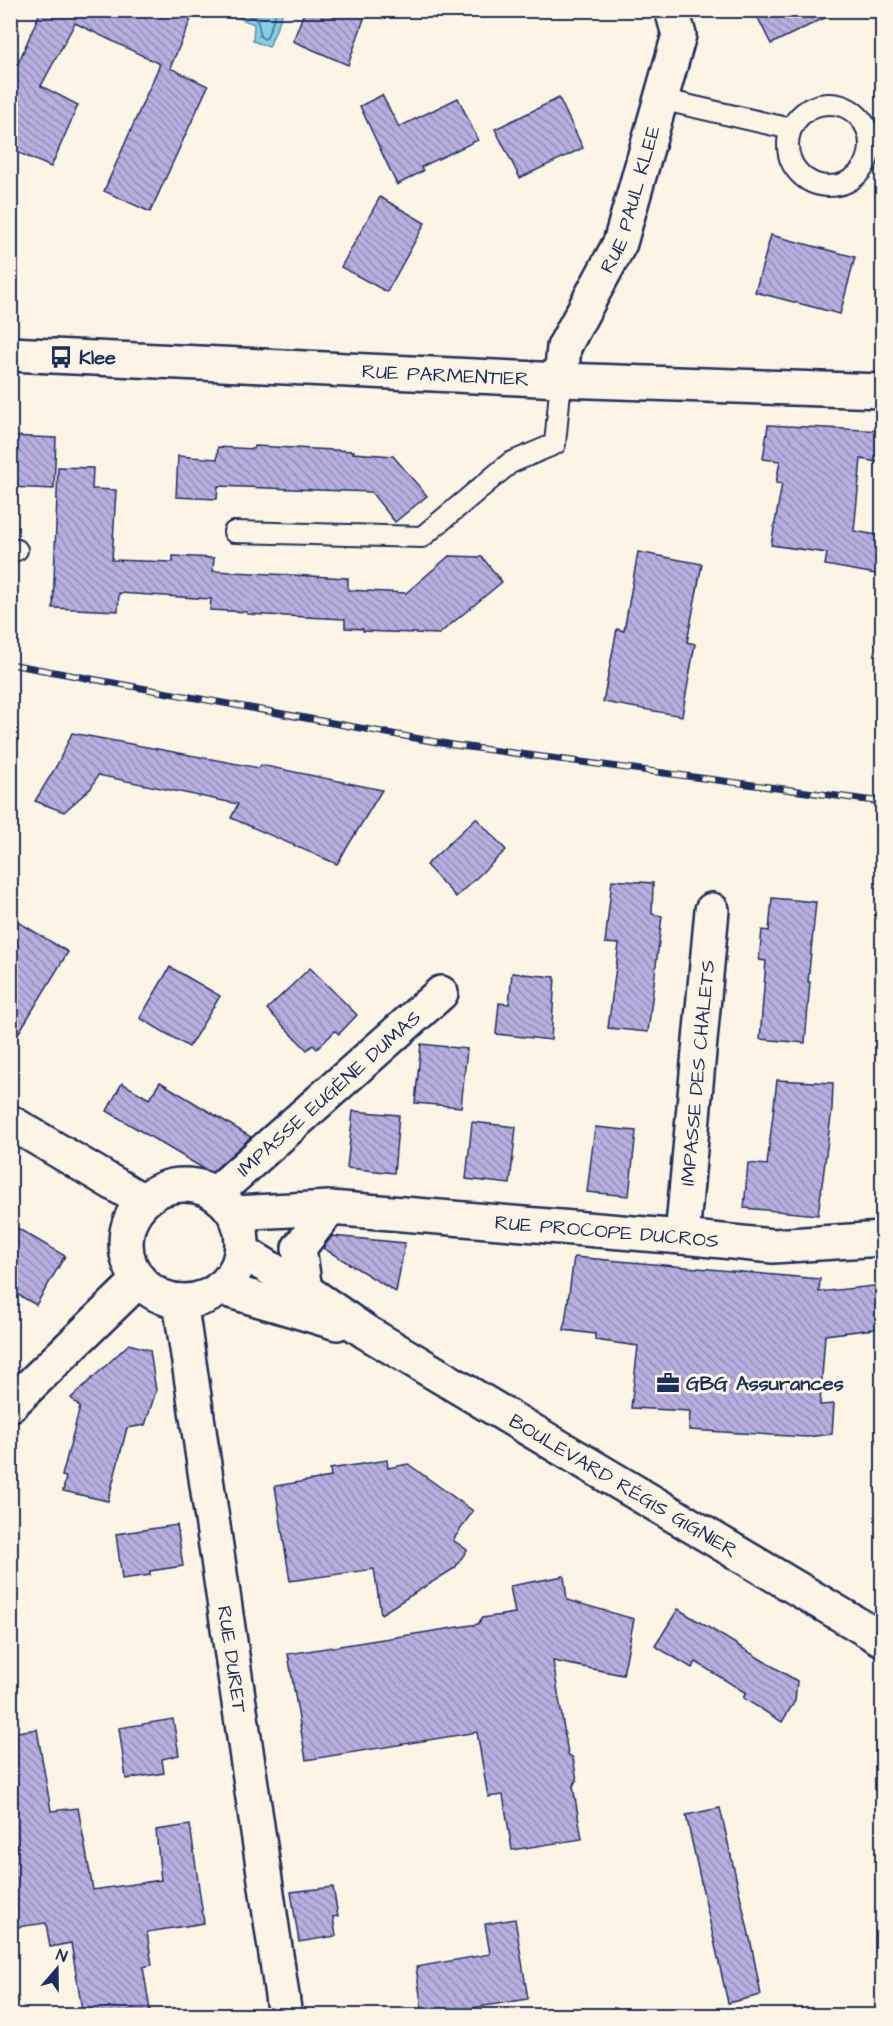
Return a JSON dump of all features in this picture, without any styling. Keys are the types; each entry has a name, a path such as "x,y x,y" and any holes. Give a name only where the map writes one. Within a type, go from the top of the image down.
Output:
{"street":[{"name":"RUE PAUL KLEE","path":"561,380 564,347 620,243 679,35 672,10"},
{"name":"RUE PARMENTIER","path":"10,354 561,380 882,392"},
{"name":"IMPASSE DES CHALETS","path":"682,1237 712,910"},
{"name":"IMPASSE EUGÈNE DUMAS","path":"225,1203 441,993"},
{"path":"10,1122 143,1201"},
{"path":"178,1184 197,1186 225,1203 241,1231 242,1251 238,1265 230,1278 208,1296 194,1300 180,1301 164,1298 150,1291 139,1280 130,1264 125,1248 132,1215 143,1201 159,1190 178,1184"},
{"name":"RUE PROCOPE DUCROS","path":"225,1203 330,1208 773,1246 882,1239"},
{"path":"305,1290 299,1248 330,1208"},
{"name":"BOULEVARD RÉGIS GIGNIER","path":"242,1251 305,1290 366,1332 882,1639"},
{"path":"10,1405 139,1280"},
{"name":"BOULEVARD RÉGIS GIGNIER","path":"220,1288 366,1332"},
{"name":"RUE DURET","path":"180,1301 285,2016"}],"lane":[{"path":"660,99 791,129"},
{"path":"824,104 838,105 852,110 862,120 869,133 871,147 867,161 861,172 851,181 839,186 813,183 802,177 788,155 787,142 791,129 798,117 810,108 824,104"},
{"path":"234,532 422,537 510,463 555,444 561,380"}],"water":[{"path":"221,11 283,12 269,47 253,41 254,24"}],"building":[{"path":"41,10 195,10 170,68 208,86 150,212 104,191 160,64 75,23 41,86 78,105 51,167 10,149 10,71 14,73"},
{"path":"305,10 367,10 348,65 293,41"},
{"path":"754,10 841,10 771,44"},
{"path":"382,95 399,127 458,98 478,140 421,167 423,171 397,185 360,106"},
{"path":"559,98 583,148 520,178 495,129"},
{"path":"380,197 425,223 387,292 341,267"},
{"path":"771,235 855,257 840,314 755,292"},
{"path":"768,425 882,431 882,463 861,459 854,531 882,536 882,575 825,565 827,553 771,545 782,484 776,483 780,461 763,459"},
{"path":"10,436 56,438 54,489 10,487"},
{"path":"254,446 354,451 353,453 393,456 427,496 395,522 371,492 218,486 217,499 176,497 178,456 217,459 218,447 254,449"},
{"path":"58,467 93,468 92,489 116,490 112,560 173,562 173,556 214,558 213,571 348,578 348,590 406,593 449,556 482,557 502,582 439,634 363,631 363,629 345,628 345,619 210,610 211,599 119,593 118,611 53,608"},
{"path":"638,552 702,564 687,642 695,644 682,716 603,702 617,629 624,631"},
{"path":"72,733 259,768 261,765 382,790 337,864 231,818 238,804 98,775 91,788 64,812 35,801 57,765"},
{"path":"476,818 506,850 456,897 426,865"},
{"path":"612,880 653,883 652,914 662,916 648,1032 608,1028 619,944 605,943"},
{"path":"772,898 816,902 805,1043 760,1039 766,961 759,960 762,930 769,931"},
{"path":"10,917 68,952 10,1047"},
{"path":"170,967 220,996 189,1047 140,1018"},
{"path":"310,968 357,1015 339,1034 335,1031 317,1049 313,1045 307,1050 267,1009"},
{"path":"512,973 555,977 551,1040 496,1034 499,1003 509,1004"},
{"path":"421,1044 467,1049 461,1107 415,1103"},
{"path":"777,1080 833,1083 832,1109 818,1215 744,1208 748,1163 767,1165"},
{"path":"160,1082 251,1137 211,1173 107,1111 122,1083 149,1099"},
{"path":"353,1111 399,1115 394,1173 347,1168"},
{"path":"472,1122 516,1127 510,1184 466,1179"},
{"path":"595,1127 636,1131 629,1196 587,1192"},
{"path":"10,1224 65,1256 36,1305 10,1290"},
{"path":"332,1236 405,1243 396,1292 323,1248"},
{"path":"574,1257 820,1279 819,1292 882,1285 882,1328 825,1335 820,1405 834,1404 832,1434 807,1437 689,1430 690,1411 631,1408 638,1346 595,1340 595,1334 564,1330"},
{"path":"129,1344 150,1350 156,1391 145,1425 127,1428 108,1501 63,1491 66,1477 62,1476 80,1407 71,1398"},
{"path":"387,1460 388,1468 408,1464 473,1511 453,1540 467,1550 455,1568 381,1614 374,1569 290,1581 275,1486 331,1477 330,1469"},
{"path":"177,1525 183,1566 150,1571 150,1575 122,1579 116,1534"},
{"path":"564,1576 567,1600 634,1619 623,1675 553,1661 568,1754 573,1758 577,1780 573,1786 582,1839 512,1850 503,1795 488,1797 477,1732 306,1760 288,1654 478,1624 482,1618 515,1613 510,1586"},
{"path":"678,1609 797,1681 795,1701 782,1722 743,1698 746,1693 696,1662 692,1668 655,1646"},
{"path":"173,1719 179,1755 162,1759 164,1773 126,1779 119,1728"},
{"path":"37,1729 51,1811 78,1808 93,1890 161,1880 156,1830 190,1825 204,1923 147,1932 152,1965 143,1967 151,2016 83,2016 71,1943 50,1947 46,1923 10,1928 10,1733"},
{"path":"720,1808 761,1995 728,2003 686,1815"},
{"path":"333,1887 338,1916 333,1917 336,1936 299,1942 291,1892"},
{"path":"515,1919 528,1999 423,2016 416,1967 490,1954 485,1924"}],"railway":[{"path":"10,664 453,745 882,802"}],"place":[{"name":"Klee","path":"61,357"},
{"name":"GBG Assurances","path":"668,1383"}]}
